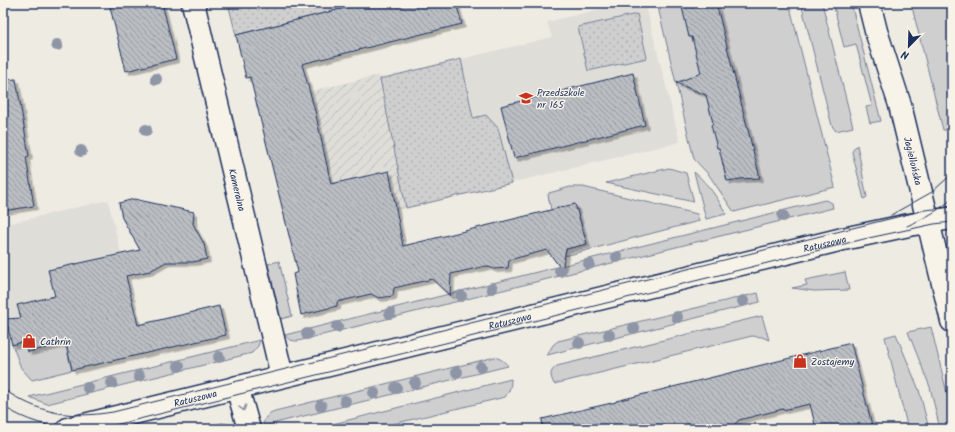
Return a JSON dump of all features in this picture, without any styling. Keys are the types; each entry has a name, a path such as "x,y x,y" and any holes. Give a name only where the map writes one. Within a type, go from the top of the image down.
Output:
{"street":[{"name":"Kameralna","path":"193,3 282,376"},
{"name":"Jagiellońska","path":"868,3 900,105 952,321"},
{"name":"Ratuszowa","path":"68,429 836,241 928,221 952,218"},
{"path":"237,387 249,429"}],"shaded area":[{"path":"228,3 365,3 236,35"},
{"name":"Przedszkole nr 165","path":"626,3 645,3 680,142 406,208 380,79 552,37 547,22"},
{"path":"657,3 789,3 835,187 734,212 709,175 694,159"},
{"path":"801,3 822,3 853,127 836,131 832,126"},
{"path":"833,3 851,3 881,121 870,123 866,107 872,106 856,44 844,47"},
{"path":"911,3 952,3 952,130 943,130"},
{"path":"637,14 647,58 588,71 578,27"},
{"path":"461,59 473,118 486,115 498,128 512,183 406,208 380,79"},
{"path":"379,75 406,208 370,216 317,234 290,240 256,104"},
{"path":"857,145 867,197 864,199 852,152"},
{"path":"669,168 686,173 694,202 606,183"},
{"path":"694,172 704,181 720,202 726,214 706,219"},
{"path":"570,187 583,187 697,214 699,221 565,256 566,249 587,244 575,204 551,210 548,195 549,193"},
{"path":"108,200 138,324 219,306 226,335 32,380 21,368 7,319 3,296 3,225"},
{"path":"825,200 832,203 833,208 298,341 290,340 285,335"},
{"path":"279,261 292,316 281,319 268,264"},
{"path":"845,272 849,290 814,291 792,288 807,285 805,280"},
{"path":"758,293 760,302 547,355 553,345 558,341"},
{"path":"762,316 769,340 762,337 752,336 554,384 552,378 551,372 557,366"},
{"path":"931,327 952,414 952,429 940,429 930,387 908,332"},
{"path":"896,334 919,390 929,429 908,429 885,337"},
{"path":"260,340 258,346 252,353 47,404 29,397"},
{"path":"26,341 29,352 65,343 72,370 32,380 21,368 12,344"},
{"path":"495,357 502,360 508,366 263,426 267,416 275,411"},
{"path":"511,379 510,388 505,397 372,429 313,429"},
{"path":"222,423 228,424 233,429 198,429"}],"building":[{"path":"109,3 162,3 176,59 126,71"},
{"path":"365,3 456,3 462,24 302,64 315,111 331,184 389,171 403,246 575,204 587,244 566,249 562,270 547,250 509,260 508,268 494,269 486,266 451,274 450,296 432,279 394,288 393,296 379,298 371,294 337,302 337,306 301,315 293,274 298,272 250,77 246,78 236,35"},
{"path":"681,3 716,3 760,178 727,181 719,148 717,148 711,125 713,123 706,95 676,83 701,73 692,37 689,37"},
{"path":"633,73 645,125 514,158 501,106"},
{"path":"16,79 29,156 26,157 34,206 3,211 3,80"},
{"path":"134,199 194,212 193,224 204,244 207,259 193,262 166,262 150,271 126,276 138,325 219,306 226,335 72,370 66,343 28,352 26,341 12,345 6,319 21,318 17,305 55,296 48,270 140,250 122,218 119,203"},
{"path":"851,343 873,429 816,429 810,404 739,420 730,429 718,425 701,429 543,429 542,419"}],"tram line":[{"path":"891,215 932,192 952,174"},
{"path":"907,226 919,221 952,199"},
{"path":"3,389 30,404 56,412 83,415 113,412 925,210 952,207"},
{"path":"91,429 111,426 864,239 934,224 952,222"},
{"path":"3,406 20,416 38,423 77,429"}],"place":[{"name":"Przedszkole nr 165","path":"526,98"},
{"name":"Cathrin","path":"29,341"},
{"name":"Zostajemy","path":"800,361"}]}
